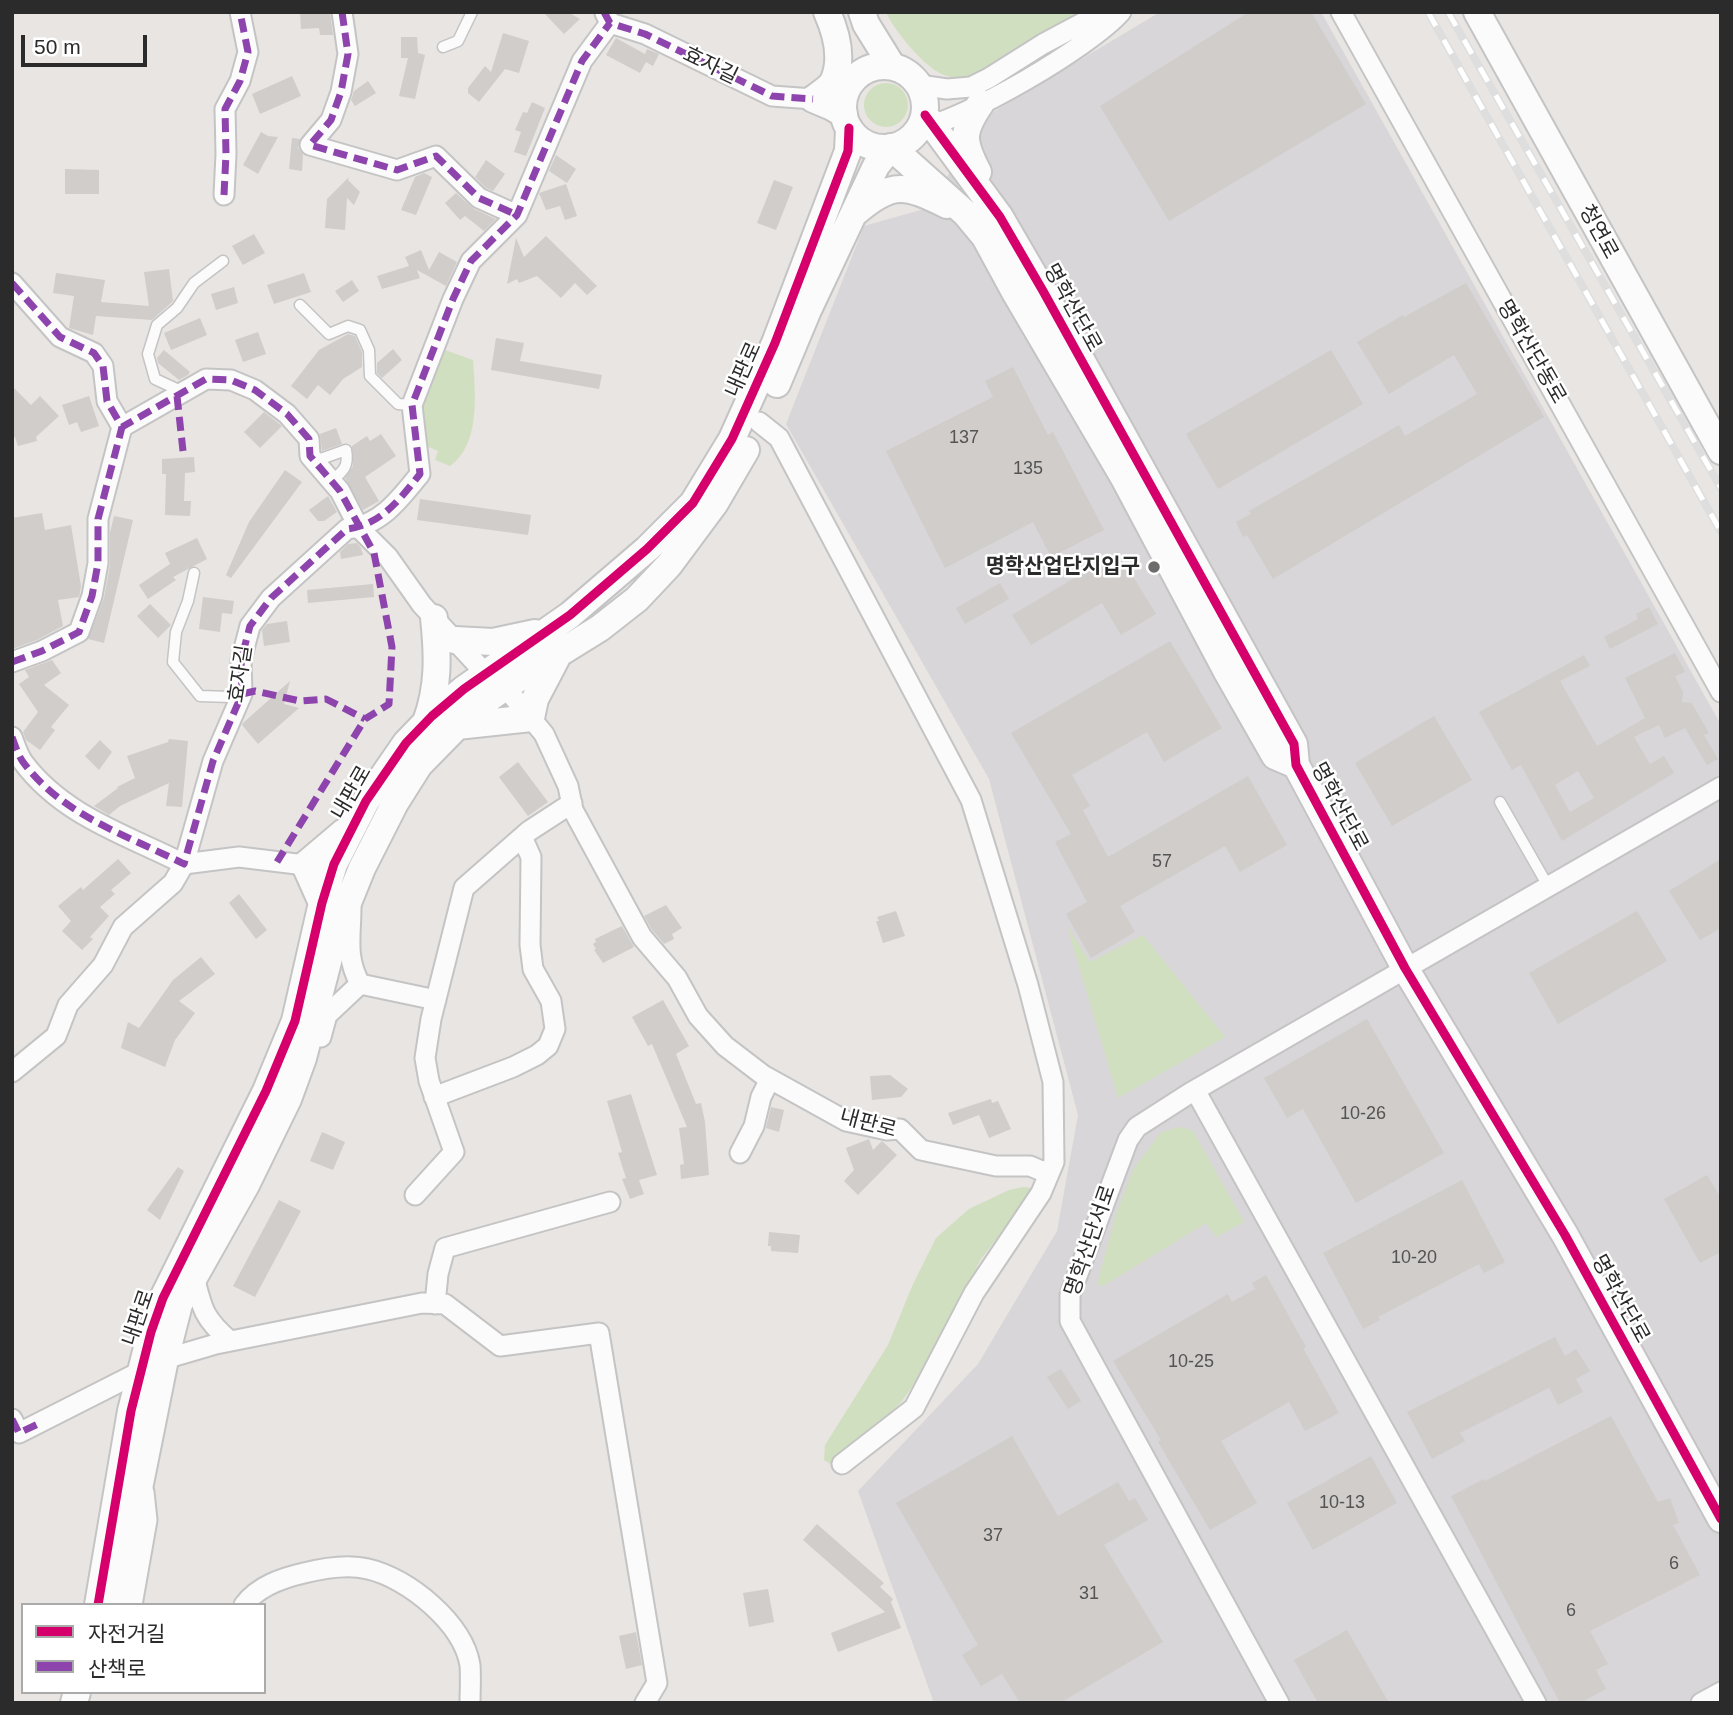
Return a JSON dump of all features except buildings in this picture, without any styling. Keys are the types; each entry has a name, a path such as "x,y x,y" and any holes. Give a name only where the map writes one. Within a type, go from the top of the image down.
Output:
{"street":[{"path":"224,195 225,109 240,81 248,52 240,12"},
{"path":"342,12 348,54 341,92 331,120 310,145 397,170 436,156 479,198 517,215"},
{"path":"827,12 833,26 839,56 834,82 813,99 832,107 858,138 870,145 884,148 910,139 926,123 981,103 1076,48 1121,12"},
{"path":"839,12 851,46 856,77"},
{"path":"862,12 866,24 892,66"},
{"path":"919,85 947,89 971,87 1103,12"},
{"name":"명학산단동로","path":"1341,12 1721,692"},
{"name":"청연로","path":"1476,12 1721,451"},
{"name":"효자길","path":"12,1072 56,1036 68,1005 103,965 123,927 173,883 184,864 213,761 242,694 241,660 250,625 271,598 347,529 359,528 393,508 420,474 412,405 453,299 471,261 517,215 582,61 607,17 772,96 813,99"},
{"path":"846,121 846,94 856,77 867,69 892,66 904,71 919,85 925,102 926,123"},
{"path":"981,103 966,129 965,148 998,215"},
{"name":"내판로","path":"115,1603 165,1359 179,1304 288,1099 318,1007 331,950 351,895 380,831 419,765 473,710 495,680 550,629 647,549 693,503 732,439 775,343 848,151 846,121"},
{"name":"명학산단로","path":"926,123 998,215 1294,744 1296,765 1405,968 1565,1235 1721,1519"},
{"name":"내판로","path":"98,1603 131,1411 150,1332 163,1298 266,1091 296,1021 322,903 334,864 359,815 386,768 406,743 464,689 558,655 600,628 637,599 669,565 715,503 747,448 852,215 876,166 891,146"},
{"name":"명학산단로","path":"891,146 965,213 985,237 1124,478 1226,670 1275,755 1296,765"},
{"path":"852,215 877,194 900,188 925,194 965,213"},
{"path":"12,282 60,337 94,353 103,366 107,401 121,427 108,489 98,519 98,563 92,596 79,632 42,651 12,662"},
{"path":"121,427 206,379 231,380 256,390 287,414 309,439 310,456 340,491 359,528 388,557 434,618 495,680"},
{"path":"759,422 779,438 971,800 1028,985 1053,1083 1054,1162 1041,1193 974,1293 914,1408 842,1464"},
{"path":"426,722 433,705 438,659 434,618"},
{"path":"455,640 493,642 550,629"},
{"path":"457,726 531,718 535,699 558,655"},
{"name":"내판로","path":"495,680 544,734 568,786 572,803 642,937 677,978 698,1016 725,1046 770,1079 846,1121 887,1130 900,1129 920,1150 996,1166 1030,1166 1049,1174"},
{"path":"12,737 22,761 72,808 102,827 184,864 239,857 305,865 336,841 359,815"},
{"name":"명학산단서로","path":"1279,1703 1070,1321 1070,1295 1128,1140 1137,1127 1195,1090 1721,787"},
{"path":"415,1195 453,1152 434,1097 425,1058 436,1000 464,888 522,837 572,803"},
{"path":"434,1097 537,1055 548,1046 555,1029 551,1001 533,969 530,945 531,857 522,837"},
{"path":"305,865 322,903"},
{"path":"351,895 348,951 360,984"},
{"path":"360,984 436,1000"},
{"path":"300,1067 317,1050 327,1015 360,984"},
{"path":"740,1153 754,1126 761,1097 770,1079"},
{"path":"1195,1090 1536,1703"},
{"path":"435,1304 438,1273 445,1248 610,1202"},
{"path":"194,1276 201,1305 210,1324 230,1341"},
{"path":"12,1419 19,1433 165,1359 230,1341 422,1303 445,1304 500,1346 599,1333 657,1683 645,1703"},
{"path":"132,1603 147,1520 143,1476"},
{"path":"247,1603 277,1579 339,1566 368,1568 394,1579 414,1590 443,1616 461,1643 470,1663 470,1703"},
{"path":"1701,1703 1721,1692"}],"lane":[{"path":"443,47 458,41 472,12"},
{"path":"183,392 155,379 148,354 157,325 177,308 194,283 223,261"},
{"path":"300,305 329,334 348,326 360,330 369,350 370,376 398,404 412,405"},
{"path":"315,461 346,450 348,462 343,471 331,481"},
{"path":"194,572 188,601 176,632 173,662 200,696 231,697 242,694"},
{"path":"1500,802 1548,886"}],"shaded area":[{"path":"1160,12 1321,12 1721,725 1721,1703 934,1703 858,1491 978,1364 1057,1231 1078,1115 989,779 786,424 864,226 924,209 993,112"}],"green space":[{"path":"886,12 1079,12 971,80 946,76 933,69 906,43"},
{"path":"886,83 895,84 902,89 907,96 907,114 902,121 895,126 886,127 877,126 870,121 865,114 864,105 865,96 870,89 877,84"},
{"path":"442,349 473,360 475,402 471,431 467,445 450,466 435,460 438,451 424,445 419,404"},
{"path":"1067,926 1090,962 1143,935 1225,1037 1118,1098"},
{"path":"1180,1127 1193,1131 1244,1222 1216,1237 1206,1223 1103,1286 1097,1284 1117,1211 1134,1168 1161,1132"},
{"path":"1032,1188 1030,1195 981,1259 926,1367 902,1401 869,1436 832,1465 824,1460 825,1445 888,1345 913,1284 936,1238 969,1209 1009,1190"}],"railway":[{"path":"1428,12 1721,532"},
{"path":"1448,12 1721,488"}],"marked path":[{"path":"224,195 225,109 240,81 248,52 240,12"},
{"path":"342,12 348,54 341,92 331,120 310,145 397,170 436,156 479,198 517,215"},
{"path":"604,12 610,23 645,34 772,96 813,99"},
{"path":"12,737 23,762 57,797 97,822 184,864 213,761 242,694 241,660 250,626 271,598 347,529 359,527 380,516 420,474 412,405 453,299 471,261 517,215 582,61 610,23"},
{"path":"12,283 60,337 94,353 103,366 107,401 122,427 206,379 231,380 255,390 287,414 309,439 310,456 340,491 374,553 392,647 389,704 365,719 277,862"},
{"path":"177,396 183,451"},
{"path":"12,662 42,651 79,632 92,596 98,563 98,519 122,427"},
{"path":"242,694 255,691 300,701 326,699 365,719"},
{"path":"12,1419 19,1433 38,1424"}],"cycle path":[{"path":"925,115 1000,217 1043,291 1294,744 1296,765 1405,968 1565,1235 1721,1519"},
{"path":"98,1603 131,1411 151,1332 163,1298 266,1091 295,1021 322,903 334,864 366,801 406,743 432,716 464,689 570,615 647,549 693,503 732,439 775,343 848,151 849,128"}],"place":[{"name":"명학산업단지입구","path":"1154,567"}]}
